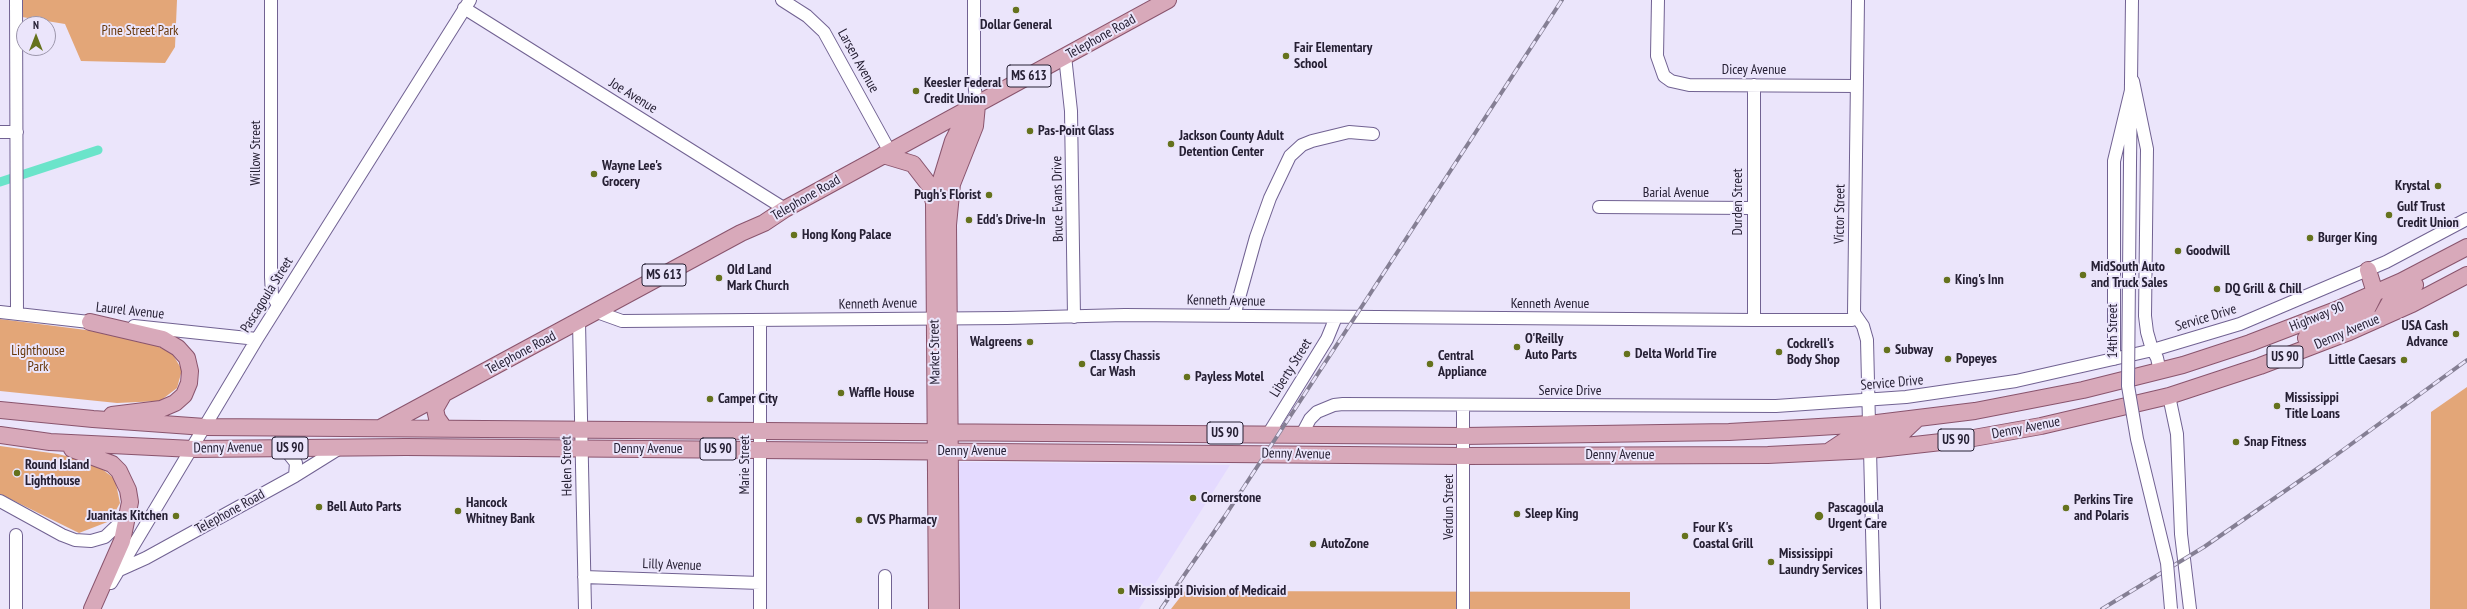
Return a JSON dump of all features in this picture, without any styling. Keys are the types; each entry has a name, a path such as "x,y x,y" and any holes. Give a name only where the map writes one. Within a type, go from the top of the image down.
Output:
{"main road":[{"name":"Telephone Road","path":"381,428 741,233 764,223 785,209 977,106 1168,0"},
{"name":"Market Street","path":"937,609 943,431 941,319 934,203 953,141 962,123 977,106"},
{"name":"Market Street","path":"941,319 950,197 975,126 977,106"},
{"path":"887,154 913,164 922,172 930,186 934,203"},
{"name":"Highway 90","path":"2160,371 2183,365 2294,327 2375,293 2467,247"},
{"path":"2381,318 2392,298 2458,264 2467,256"},
{"path":"2277,360 2291,345 2367,309 2375,293 2368,270"},
{"name":"Denny Avenue","path":"0,435 50,442 193,449 341,447 582,448 943,450 1464,456 1828,453 1870,450 1968,438 2041,426 2169,396 2277,360 2381,318 2467,275"},
{"path":"90,322 162,339 178,348 187,358 190,370 189,383 184,395 175,403 161,409 133,411 93,419"},
{"path":"2169,396 2183,365"},
{"path":"2148,400 2156,386 2160,371"},
{"name":"Denny Avenue","path":"0,410 93,419 205,427 1269,433 1464,436 1729,432 1869,424 1918,418 2032,401 2160,371"},
{"path":"443,395 435,409 437,418 444,428"},
{"path":"1870,450 1877,439 1901,434 1918,418"},
{"path":"1828,453 1846,440 1866,435 1869,431 1869,424"},
{"path":"50,442 96,456 112,464 119,470 128,490 130,502 122,541 92,609"},
{"name":"Market Street","path":"943,450 951,609"}],"street":[{"path":"16,0 17,312"},
{"name":"Willow Street","path":"271,0 271,277 272,295 278,305"},
{"name":"Larsen Avenue","path":"782,0 808,16 824,32 887,154"},
{"name":"Market Street","path":"974,0 974,82 977,106"},
{"name":"Dicey Avenue","path":"1658,0 1657,56 1659,68 1664,76 1679,84 1857,86"},
{"name":"Victor Street","path":"1858,0 1853,288 1855,318 1863,326 1867,340 1869,424"},
{"name":"14th Street","path":"2132,0 2133,81 2130,164 2128,386 2137,439 2166,563 2171,609"},
{"name":"Pascagoula Street","path":"97,609 117,571 193,449 257,339 467,4"},
{"name":"Joe Avenue","path":"467,4 785,209"},
{"name":"Bruce Evans Drive","path":"1065,56 1071,111 1074,316"},
{"path":"2133,81 2148,149 2145,316 2147,332 2160,371"},
{"path":"2114,359 2114,161 2133,81"},
{"name":"Durden Street","path":"1754,85 1752,208 1754,320"},
{"path":"0,132 17,132"},
{"path":"1234,316 1270,198 1290,156 1302,145 1312,141 1349,132 1373,134"},
{"name":"Barial Avenue","path":"1599,207 1752,208"},
{"name":"Service Drive","path":"1302,434 1313,416 1334,405 1728,407 1869,401 1931,394 2016,381 2153,350 2240,324 2368,270 2425,242 2467,218"},
{"name":"Laurel Avenue","path":"0,312 17,312 90,322 257,339"},
{"name":"Kenneth Avenue","path":"597,312 622,321 941,319 1074,316 1754,320 1852,320 1855,318"},
{"name":"Liberty Street","path":"1269,433 1327,339 1336,317"},
{"name":"Marie Street","path":"760,321 760,609"},
{"name":"Helen Street","path":"579,322 584,609"},
{"path":"2169,396 2177,434 2181,534 2190,609"},
{"name":"Verdun Street","path":"1463,405 1463,609"},
{"name":"Telephone Road","path":"117,571 146,558 295,476 341,447"},
{"path":"284,448 296,462 295,476"},
{"path":"1870,450 1874,609"},
{"path":"0,501 62,536 75,540 91,541 105,537 126,517"},
{"path":"16,535 16,609"},
{"path":"885,576 885,609"},
{"name":"Lilly Avenue","path":"584,577 760,583"}],"shaded area":[{"path":"958,462 1230,465 1139,609 957,609"}],"green space":[{"name":"Pine Street Park","path":"16,0 177,0 175,47 165,63 81,61 65,24 56,23 56,16 16,16"},
{"name":"Lighthouse Park","path":"0,319 86,330 148,342 172,353 182,370 177,388 160,401 117,403 0,391"},
{"path":"2467,387 2467,609 2430,609 2431,412"},
{"path":"0,446 58,454 94,463 115,479 120,503 110,521 79,533 0,494"},
{"path":"1185,591 1630,592 1630,609 1171,609"}],"waterway":[{"path":"0,182 98,150"}],"railway":[{"path":"1161,609 1225,516 1562,0"},
{"path":"2102,609 2204,547 2321,466 2467,360"}],"place":[{"name":"Dollar General","path":"1016,10"},
{"name":"Fair Elementary School","path":"1286,56"},
{"name":"Keesler Federal Credit Union","path":"916,91"},
{"name":"Pas-Point Glass","path":"1030,131"},
{"name":"Jackson County Adult Detention Center","path":"1171,144"},
{"name":"Wayne Lee's Grocery","path":"594,174"},
{"name":"Krystal","path":"2438,186"},
{"name":"Pugh's Florist","path":"989,195"},
{"name":"Gulf Trust Credit Union","path":"2389,215"},
{"name":"Edd's Drive-In","path":"969,220"},
{"name":"Hong Kong Palace","path":"794,235"},
{"name":"Burger King","path":"2310,238"},
{"name":"Goodwill","path":"2178,251"},
{"name":"MidSouth Auto and Truck Sales","path":"2083,275"},
{"name":"Old Land Mark Church","path":"719,278"},
{"name":"King's Inn","path":"1947,280"},
{"name":"DQ Grill & Chill","path":"2217,289"},
{"name":"USA Cash Advance","path":"2456,334"},
{"name":"Walgreens","path":"1030,342"},
{"name":"O'Reilly Auto Parts","path":"1517,347"},
{"name":"Subway","path":"1887,350"},
{"name":"Cockrell's Body Shop","path":"1779,352"},
{"name":"Delta World Tire","path":"1627,354"},
{"name":"Popeyes","path":"1948,359"},
{"name":"Little Caesars","path":"2404,360"},
{"name":"Classy Chassis Car Wash","path":"1082,364"},
{"name":"Central Appliance","path":"1430,364"},
{"name":"Payless Motel","path":"1187,377"},
{"name":"Waffle House","path":"841,393"},
{"name":"Camper City","path":"710,399"},
{"name":"Mississippi Title Loans","path":"2277,406"},
{"name":"Snap Fitness","path":"2236,442"},
{"name":"Round Island Lighthouse","path":"17,473"},
{"name":"Cornerstone","path":"1193,498"},
{"name":"Bell Auto Parts","path":"319,507"},
{"name":"Perkins Tire and Polaris","path":"2066,508"},
{"name":"Hancock Whitney Bank","path":"458,511"},
{"name":"Sleep King","path":"1517,514"},
{"name":"Juanitas Kitchen","path":"176,516"},
{"name":"Pascagoula Urgent Care","path":"1819,516"},
{"name":"CVS Pharmacy","path":"859,520"},
{"name":"Four K's Coastal Grill","path":"1685,536"},
{"name":"AutoZone","path":"1313,544"},
{"name":"Mississippi Laundry Services","path":"1771,562"},
{"name":"Mississippi Division of Medicaid","path":"1121,591"}]}
